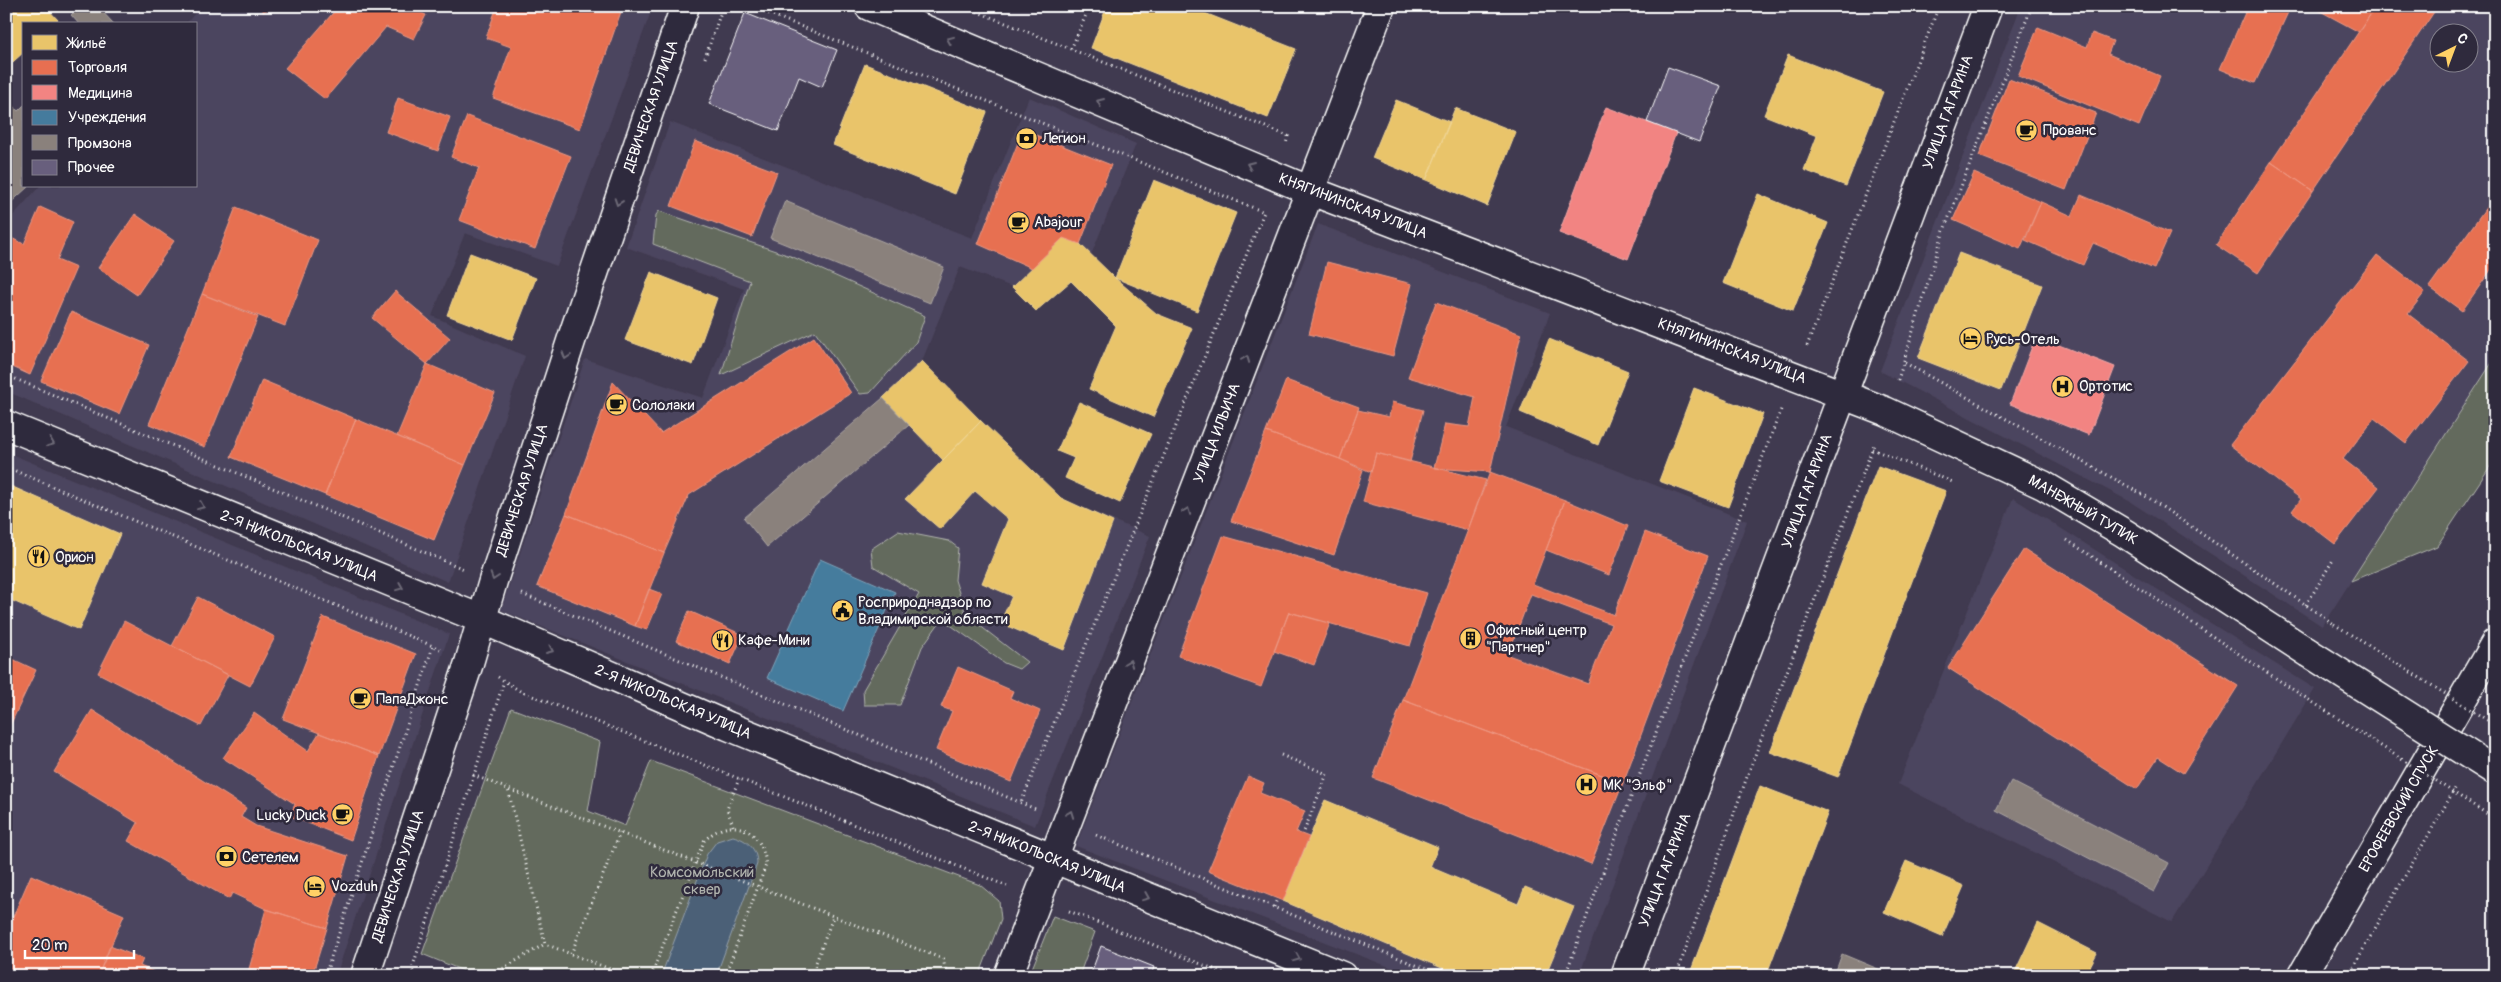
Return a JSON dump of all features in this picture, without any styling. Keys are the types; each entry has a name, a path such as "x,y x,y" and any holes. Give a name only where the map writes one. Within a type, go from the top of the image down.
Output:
{"street":[{"name":"ДЕВИЧЕСКАЯ УЛИЦА","path":"365,976 469,663 492,581 685,6"},
{"name":"КНЯГИНИНСКАЯ УЛИЦА","path":"869,6 1311,191 1843,393"},
{"name":"УЛИЦА ИЛЬИЧА","path":"1008,976 1381,6"},
{"name":"УЛИЦА ГАГАРИНА","path":"1625,976 1988,6"},
{"name":"МАНЕЖНЫЙ ТУПИК","path":"1843,393 2043,484 2495,771"},
{"name":"2-Я НИКОЛЬСКАЯ УЛИЦА","path":"6,425 482,620 641,690 1342,976"},
{"name":"ЕРОФЕЕВСКИЙ СПУСК","path":"2302,976 2495,643"}],"path":[{"path":"750,6 1264,212 1021,803"},
{"path":"1071,49 1090,6"},
{"path":"1565,976 1626,810 1939,6"},
{"path":"1676,976 1779,690 1885,411 1905,364 1944,230 2032,6"},
{"path":"1905,364 2150,498 2334,624 2495,726"},
{"path":"6,375 1067,823 1443,976"},
{"path":"1872,449 1965,487"},
{"path":"6,467 433,646 504,681 520,691 1231,976"},
{"path":"2061,537 2292,689 2495,819"},
{"path":"2306,605 2333,560"},
{"path":"325,976 433,646"},
{"path":"415,976 412,969 504,681"},
{"path":"2485,736 2495,719"},
{"path":"1281,755 1327,774 1303,834"},
{"path":"473,775 943,959 947,976"},
{"path":"733,826 727,809 739,779"},
{"path":"2348,976 2460,779"},
{"path":"508,789 545,944"},
{"path":"651,976 694,862 704,841 712,832 733,826 754,835 761,843 766,865 725,976"},
{"path":"571,954 620,833"},
{"path":"1274,907 1277,899"},
{"path":"811,976 833,917"},
{"path":"545,944 628,976"},
{"path":"490,976 545,944"}],"shaded area":[{"path":"201,6 653,6 557,266 465,233 432,316 525,356 448,582 6,391 6,226 9,220 38,188 198,188 198,22 188,22"},
{"path":"2021,6 2495,6 2495,358 2322,626 2129,501 1880,371"},
{"path":"1029,97 1136,144 1091,255 1080,244 1063,238 1012,287 960,267 922,361 1061,498 1150,536 1035,826 501,610 585,359 703,398 744,289 626,247 670,122 972,238"},
{"path":"1318,224 1550,313 1506,427 1747,521 1579,976 1413,976 1076,846"},
{"path":"6,452 449,634 336,976 6,976"},
{"path":"2013,498 2315,689 2172,922 1898,784"}],"green space":[{"path":"659,211 793,257 925,316 916,342 870,393 860,394 815,331 721,375 750,281 653,244 656,215"},
{"path":"2495,358 2495,459 2437,546 2351,581"},
{"path":"898,531 949,541 958,548 955,580 966,615 1027,662 1019,669 1004,663 942,619 922,647 900,705 864,705 863,690 919,594 873,566 871,549"},
{"name":"Комсомольский сквер","path":"511,708 600,742 588,811 625,826 651,761 980,885 999,901 1001,919 979,976 476,976 422,954"},
{"path":"1053,916 1095,932 1079,976 1029,976"}],"water":[{"path":"733,836 751,846 757,859 757,864 716,976 661,976 707,854 717,841"}],"building: Жильё":[{"path":"6,6 45,6 58,20 56,22 22,22 22,54 6,68"},
{"path":"1107,6 1187,6 1296,49 1268,118 1091,48"},
{"path":"1788,55 1883,92 1846,186 1804,170 1817,136 1764,115"},
{"path":"865,64 987,112 955,194 833,145"},
{"path":"1396,100 1450,122 1426,180 1372,158"},
{"path":"1455,108 1516,132 1487,206 1426,180"},
{"path":"1154,180 1236,213 1197,311 1115,278"},
{"path":"1758,194 1828,223 1793,311 1723,283"},
{"path":"1063,238 1080,244 1115,278 1157,314 1192,328 1153,417 1089,389 1116,326 1071,281 1036,311 1012,287"},
{"path":"470,253 536,278 512,340 447,315"},
{"path":"1959,253 2042,285 2001,390 1918,358"},
{"path":"651,272 717,298 693,365 625,340"},
{"path":"1549,339 1628,371 1598,445 1520,412"},
{"path":"922,361 981,421 943,460 883,398"},
{"path":"1694,388 1763,414 1728,507 1659,481"},
{"path":"1079,402 1151,434 1120,503 1065,478 1074,458 1057,451"},
{"path":"981,421 1061,498 1113,522 1064,650 1000,623 1012,596 982,583 1008,519 975,491 940,529 905,499"},
{"path":"1878,466 1946,491 1838,777 1770,752"},
{"path":"6,484 120,534 79,630 6,598"},
{"path":"1760,786 1828,812 1766,976 1689,976"},
{"path":"1325,800 1438,847 1430,867 1518,904 1525,887 1574,907 1545,976 1461,976 1283,901"},
{"path":"1906,861 1964,886 1942,937 1884,912"},
{"path":"2038,923 2097,953 2085,976 2013,976"}],"building: Торговля":[{"path":"260,6 275,6 263,12"},
{"path":"339,6 408,6 426,15 414,39 386,27 325,99 285,68"},
{"path":"497,6 623,6 580,129 493,98 511,47 486,38"},
{"path":"2248,6 2291,6 2255,83 2220,69"},
{"path":"2311,6 2376,6 2359,32"},
{"path":"2376,6 2438,6 2313,191 2271,162"},
{"path":"2038,27 2087,47 2092,33 2113,41 2108,54 2160,76 2139,126 2018,76"},
{"path":"2009,79 2096,113 2066,190 1979,156"},
{"path":"398,98 450,117 438,151 386,132"},
{"path":"467,116 571,156 535,249 459,220 479,168 451,157"},
{"path":"1023,130 1111,165 1080,244 1063,238 1032,268 978,244"},
{"path":"695,141 777,172 752,237 671,206"},
{"path":"2271,162 2313,191 2258,273 2216,245"},
{"path":"1974,173 2041,202 2020,249 1953,220"},
{"path":"2081,195 2170,233 2154,269 2093,243 2083,265 2025,240 2041,202 2072,216"},
{"path":"2495,195 2495,264 2462,311 2429,287"},
{"path":"40,207 73,222 57,260 76,268 30,375 6,364 6,242 9,237 24,244"},
{"path":"236,207 318,240 285,326 202,294"},
{"path":"135,214 174,241 137,295 98,268"},
{"path":"2377,255 2425,292 2408,314 2469,361 2406,443 2374,418 2343,459 2379,487 2335,544 2292,511 2301,499 2230,445"},
{"path":"1327,262 1412,284 1393,356 1309,334"},
{"path":"395,291 450,338 427,364 372,318"},
{"path":"202,294 258,317 205,447 149,424"},
{"path":"1436,302 1521,334 1490,472 1434,468 1445,424 1469,427 1475,397 1408,377"},
{"path":"71,312 149,345 119,414 41,381"},
{"path":"814,337 851,393 689,495 664,553 566,514 613,382 661,433"},
{"path":"427,364 495,393 465,465 397,436"},
{"path":"262,380 356,419 325,495 231,457"},
{"path":"1286,380 1359,407 1340,459 1266,432"},
{"path":"1392,402 1423,410 1410,462 1376,453 1371,472 1340,459 1358,410 1389,417"},
{"path":"356,419 465,465 434,540 325,495"},
{"path":"1266,432 1340,459 1363,470 1334,555 1231,521"},
{"path":"1376,453 1486,480 1468,530 1363,502"},
{"name":"Офисный центр \"Партнер\"","path":"1490,472 1565,500 1533,584 1614,615 1645,532 1708,556 1623,783 1403,700","holes":["1531,594 1611,624 1588,684 1508,655"]},
{"path":"1565,500 1628,526 1609,575 1546,550"},
{"path":"566,514 664,553 635,626 537,586"},
{"path":"1223,536 1427,593 1410,646 1289,612 1261,687 1178,656"},
{"path":"2024,549 2238,686 2183,773 2158,757 2137,789 1948,668"},
{"path":"649,589 662,594 647,630 635,626"},
{"path":"198,597 275,637 250,686 172,646"},
{"path":"689,611 743,635 730,664 676,641"},
{"path":"1289,612 1330,623 1314,665 1274,651"},
{"path":"323,617 416,654 379,756 283,719"},
{"path":"124,621 228,675 201,726 98,673"},
{"path":"6,656 36,670 6,734"},
{"path":"958,667 1013,691 1010,698 1040,711 1011,782 936,750 952,711 941,707"},
{"path":"1403,700 1623,783 1591,864 1373,778"},
{"path":"92,710 246,808 241,817 256,826 348,856 327,928 266,909 232,893 229,899 128,841 138,823 54,772"},
{"path":"254,713 308,751 319,733 379,756 351,840 290,816 295,804 223,758"},
{"path":"1248,776 1264,783 1260,793 1305,811 1296,832 1309,837 1283,901 1208,871"},
{"path":"31,875 124,915 98,976 6,976 6,933"},
{"path":"266,909 327,928 312,976 247,976"},
{"path":"110,946 143,959 140,966 164,976 98,976"}],"building: Медицина":[{"path":"1606,107 1676,133 1628,259 1559,233"},
{"name":"Ортотис","path":"2036,336 2115,367 2089,435 2010,404"}],"building: Учреждения":[{"path":"820,559 895,592 843,711 767,678"}],"building: Промзона":[{"path":"80,6 97,6 112,22 77,22 71,15"},
{"path":"6,98 18,111 22,107 22,188 27,188 6,207"},
{"path":"785,201 944,267 930,303 770,238"},
{"path":"883,398 909,425 767,547 744,518"},
{"path":"2011,781 2169,863 2154,892 1996,810"},
{"path":"1842,954 1883,971 1881,976 1834,976"}],"building: Прочее":[{"path":"745,13 837,50 822,87 799,77 778,131 709,104"},
{"path":"1668,67 1721,86 1699,142 1647,122"},
{"path":"1101,946 1154,967 1151,976 1090,976"}],"place":[{"name":"Прованс","path":"2027,130"},
{"name":"Легион","path":"1026,138"},
{"name":"Abajour","path":"1018,222"},
{"name":"Русь-Отель","path":"1970,339"},
{"name":"Ортотис","path":"2063,386"},
{"name":"Сололаки","path":"616,405"},
{"name":"Орион","path":"39,557"},
{"name":"Росприроднадзор по Владимирской области","path":"842,611"},
{"name":"Офисный центр \"Партнер\"","path":"1470,639"},
{"name":"Кафе-Мини","path":"722,640"},
{"name":"ПапаДжонс","path":"360,699"},
{"name":"МК \"Эльф\"","path":"1587,785"},
{"name":"Lucky Duck","path":"342,815"},
{"name":"Сетелем","path":"226,857"},
{"name":"Vozduh","path":"315,886"}]}
